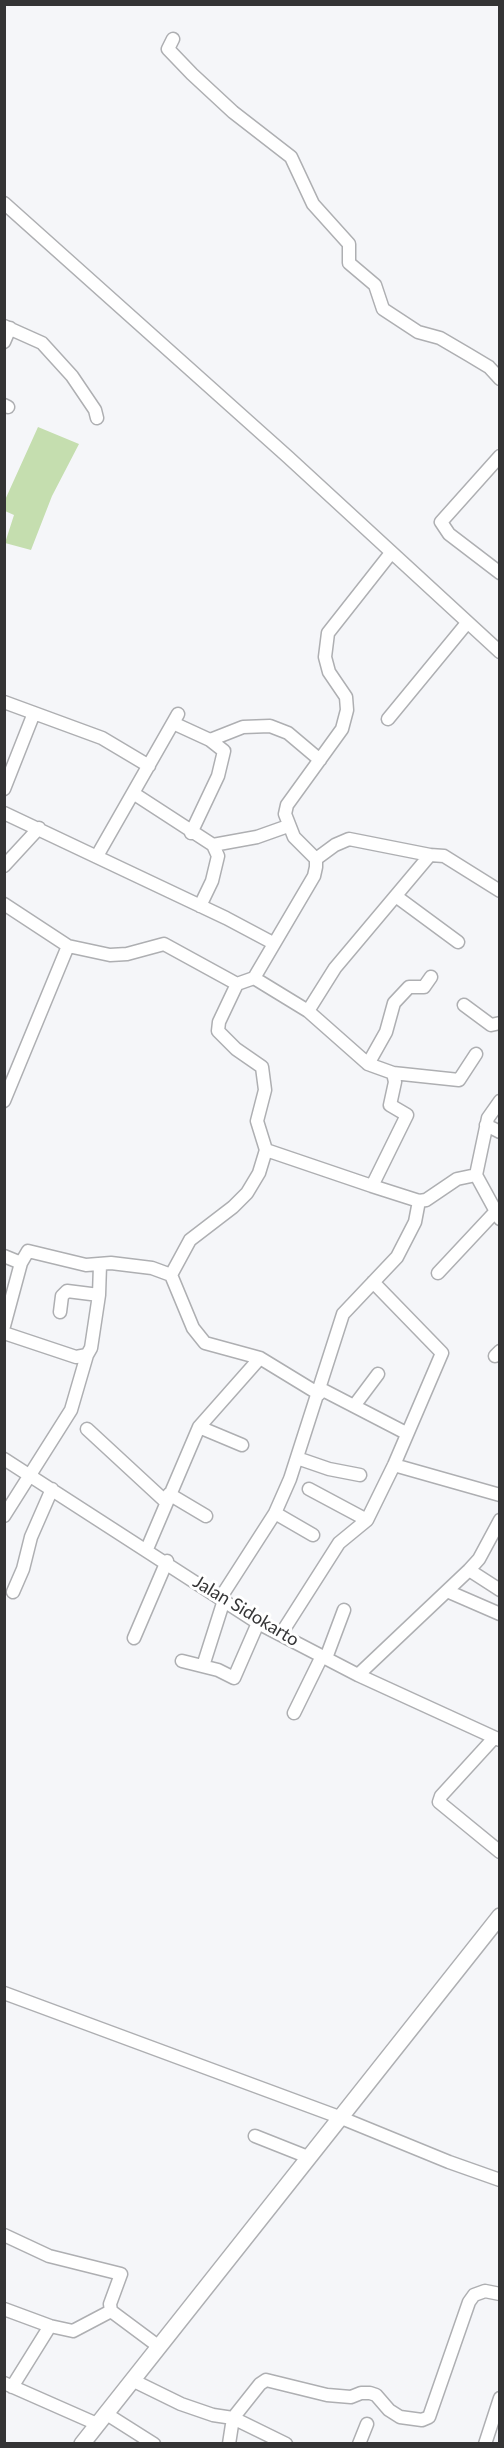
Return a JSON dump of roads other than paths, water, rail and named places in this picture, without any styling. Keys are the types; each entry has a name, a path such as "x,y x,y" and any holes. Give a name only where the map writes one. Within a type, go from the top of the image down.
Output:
{"main road":[{"path":"82,2444 500,1916"}],"street":[{"path":"173,39 168,49 192,74 233,112 291,158 313,204 348,243 349,263 377,287 383,309 418,332 440,338 469,355 489,367 500,379"},
{"path":"4,203 273,444 500,652"},
{"path":"4,342 7,327 42,343 72,376 95,410 97,418"},
{"path":"500,456 441,522 449,534 500,573"},
{"path":"316,859 294,837 285,814 287,805 342,729 347,710 346,697 329,672 325,644 328,633 391,553"},
{"path":"388,719 467,623"},
{"path":"4,702 102,738 149,766"},
{"path":"4,789 34,713"},
{"path":"97,856 176,718 222,748 224,756 218,776 191,832"},
{"path":"210,740 243,727 270,726 288,734 320,760"},
{"path":"133,793 213,845 218,856 212,881 200,906"},
{"path":"4,813 273,943"},
{"path":"213,845 257,837 288,826"},
{"path":"4,866 39,828"},
{"path":"316,859 349,839 444,856 500,891"},
{"path":"308,1011 335,968 430,855"},
{"path":"171,1275 190,1240 233,1208 247,1193 259,1173 266,1150 257,1121 265,1090 262,1067 218,1031 219,1022 237,984 254,978 314,876 316,859"},
{"path":"397,897 458,942"},
{"path":"4,904 68,946 110,955 127,954 164,944 237,984"},
{"path":"4,1101 68,946"},
{"path":"368,1064 386,1032 394,1003 409,987 423,987 430,977"},
{"path":"254,978 308,1011 368,1064 393,1073 459,1080 476,1054"},
{"path":"464,1005 491,1025 500,1023"},
{"path":"372,1186 407,1120 405,1112 390,1105 395,1082 393,1073"},
{"path":"438,1273 498,1215 476,1176 486,1125 493,1107 500,1101"},
{"path":"486,1125 500,1132"},
{"path":"266,1150 419,1201 426,1200 457,1179 476,1176"},
{"path":"203,1666 223,1599 275,1513 297,1458 343,1314 397,1257 415,1222 419,1201"},
{"path":"4,1326 21,1263 26,1254 32,1251 86,1265 132,1265 171,1275"},
{"path":"4,1256 21,1263"},
{"path":"4,1516 74,1405 87,1355 91,1348 99,1295 100,1264"},
{"path":"171,1275 192,1328 205,1343 260,1358 320,1391 406,1433"},
{"path":"281,1634 339,1543 367,1521 394,1465 442,1353 373,1282"},
{"path":"60,1312 62,1296 67,1291 99,1295"},
{"path":"4,1333 76,1357 87,1355"},
{"path":"147,1549 199,1427 260,1358"},
{"path":"354,1406 378,1374"},
{"path":"199,1427 242,1445"},
{"path":"87,1429 168,1498 206,1516"},
{"path":"297,1458 329,1469 360,1475"},
{"name":"Jalan Sidokarto","path":"4,1459 166,1561 258,1623 358,1675 497,1739"},
{"path":"394,1465 500,1495"},
{"path":"309,1488 367,1521"},
{"path":"13,1592 23,1569 31,1537 52,1489"},
{"path":"275,1513 313,1535"},
{"path":"358,1675 469,1570 495,1539 500,1520"},
{"path":"134,1638 166,1561"},
{"path":"469,1570 500,1590"},
{"path":"447,1591 500,1614"},
{"path":"294,1713 324,1657 344,1610"},
{"path":"182,1661 234,1678 258,1623"},
{"path":"497,1739 441,1796 439,1802 500,1852"},
{"path":"4,1993 339,2117 449,2162 500,2180"},
{"path":"255,2136 308,2157"},
{"path":"4,2235 49,2256 121,2274 122,2277 110,2304 111,2311 158,2346"},
{"path":"229,2444 233,2418 260,2384 271,2380 327,2395 351,2397 361,2392 370,2393 376,2395 389,2410 400,2417 422,2420 429,2417 469,2302 474,2295 485,2291 500,2294"},
{"path":"4,2309 50,2326 73,2331 80,2330 111,2311"},
{"path":"50,2326 8,2385 101,2419 154,2444"},
{"path":"132,2380 181,2404 213,2415 233,2418 286,2444"},
{"path":"484,2444 500,2398"},
{"path":"359,2444 367,2424"}]}
